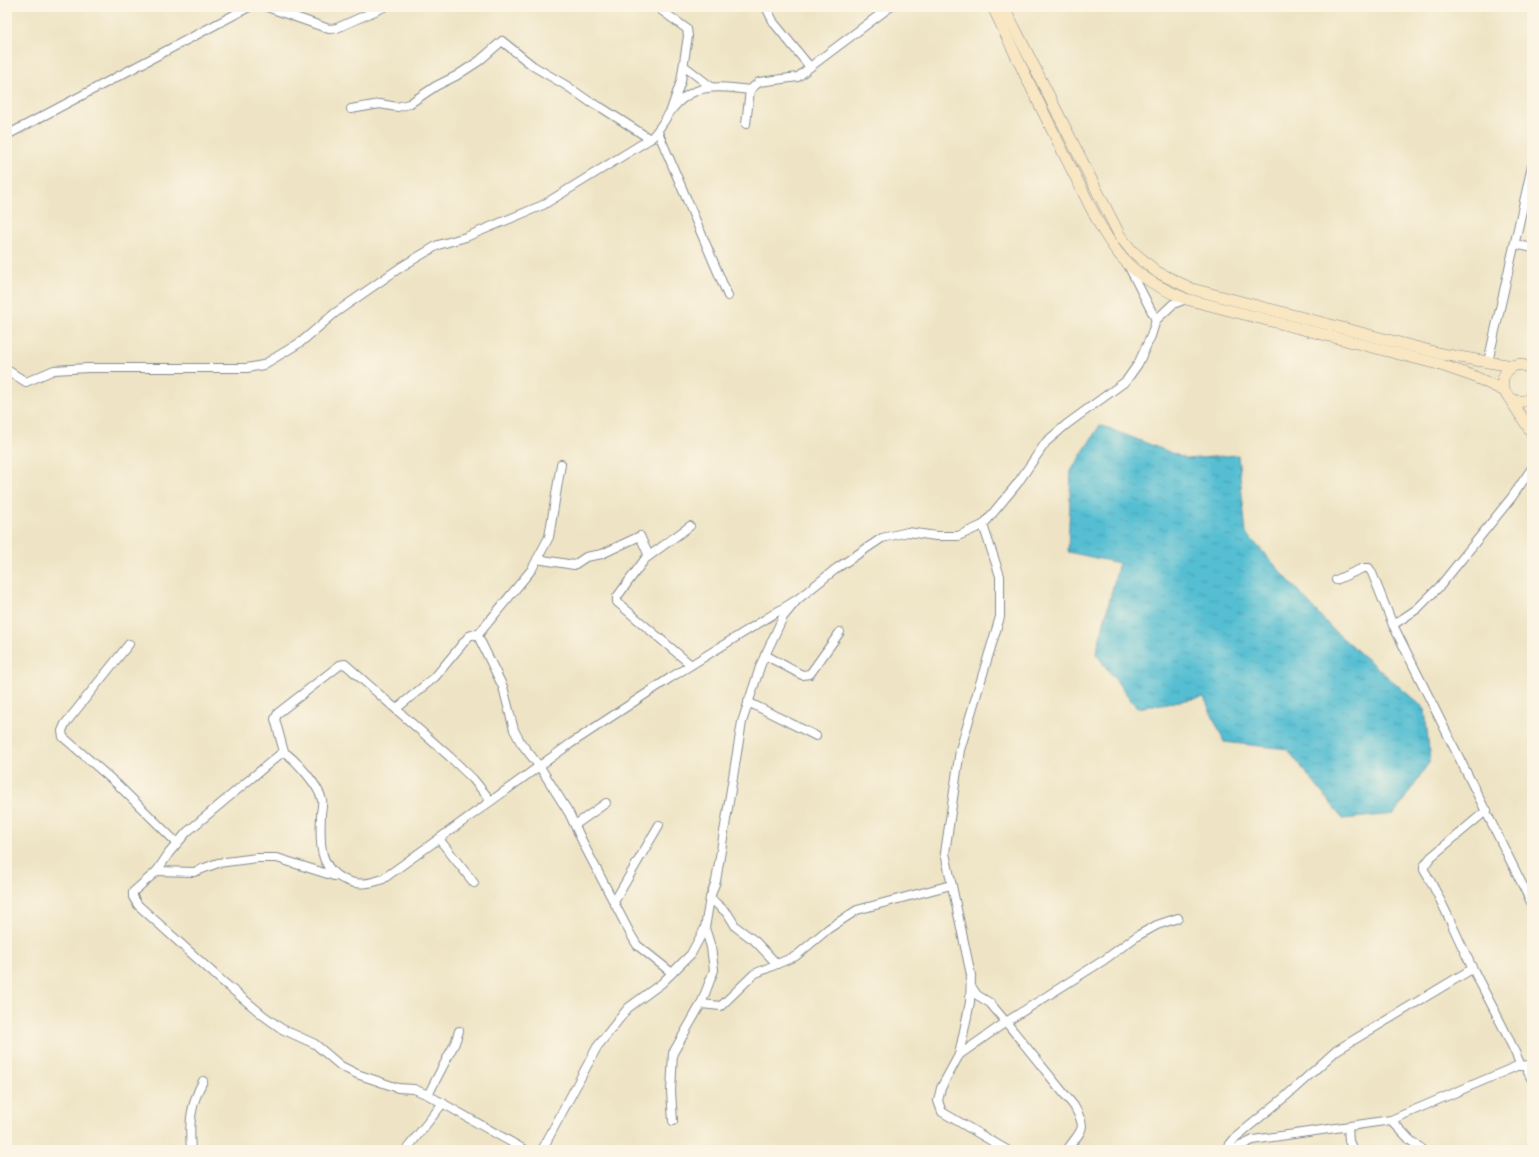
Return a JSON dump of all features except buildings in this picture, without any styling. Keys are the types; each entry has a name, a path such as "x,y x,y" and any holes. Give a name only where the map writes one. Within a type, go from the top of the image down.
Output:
{"main road":[{"path":"993,7 1086,184 1120,236 1131,250 1157,272 1192,289 1401,344 1442,354 1513,366 1530,367"},
{"path":"1004,7 1086,184 1110,241 1128,264 1153,284 1186,299 1438,364 1473,376 1505,393 1514,400 1522,401 1532,397"},
{"path":"1513,366 1507,370 1503,376 1502,383 1505,393 1532,433"}],"street":[{"path":"7,135 249,7"},
{"path":"267,7 329,29 337,28 384,7"},
{"path":"766,7 774,23 810,67"},
{"path":"746,124 750,90 759,82 798,77 890,7"},
{"path":"7,370 26,382 54,370 88,368 247,368 263,365 301,342 335,313 401,267 438,245 466,237 543,205 650,139 658,132 671,111 684,66 688,36 687,29 661,10"},
{"path":"351,109 380,104 397,107 409,104 436,86 456,76 479,61 502,41 533,66 568,86 590,102 650,139"},
{"path":"684,66 710,86"},
{"path":"671,111 696,90 710,86 750,90"},
{"path":"658,132 728,296"},
{"path":"1488,362 1532,166"},
{"path":"1515,244 1532,248"},
{"path":"1128,264 1156,320"},
{"path":"157,871 194,872 218,863 257,858 277,858 358,884 370,884 384,879 540,766 691,665 798,599 837,568 882,538 908,532 936,536 958,536 984,525 1017,484 1046,442 1067,424 1126,381 1138,364 1151,336 1156,320 1174,304 1186,299"},
{"path":"477,636 532,569 549,537 561,464"},
{"path":"1393,625 1417,609 1440,586 1512,497 1532,468"},
{"path":"984,525 1000,576 1000,617 960,750 945,853 971,975 970,1002 959,1055 941,1088 938,1101 942,1112 1007,1150"},
{"path":"690,526 649,556 617,597 617,602 691,665"},
{"path":"537,559 574,565 586,557 602,554 640,536 649,556"},
{"path":"1336,580 1363,568 1369,568 1393,625 1532,904"},
{"path":"542,1150 597,1047 628,1008 662,983 691,954 705,928 710,898 716,881 742,722 765,655 783,617 798,599"},
{"path":"765,655 802,675 810,674 840,632"},
{"path":"396,709 435,677 469,636 475,634 495,668 503,687 514,730 521,743 540,766 575,826 586,850 637,945 672,973"},
{"path":"129,644 64,724 62,730 63,737 117,784 177,843"},
{"path":"344,880 332,874 326,865 322,850 322,800 313,783 284,752 275,719 278,713 340,665 345,664 396,709 473,779 491,801"},
{"path":"748,702 816,736"},
{"path":"284,752 279,754 203,817 177,843 157,871 133,892 133,898 222,981 282,1029 314,1044 341,1066 357,1074 398,1088 414,1089 428,1095 525,1150"},
{"path":"575,826 606,803"},
{"path":"1486,810 1431,857 1424,866 1472,969 1526,1066 1532,1080"},
{"path":"614,902 659,825"},
{"path":"439,839 474,883"},
{"path":"701,1004 721,1006 754,974 796,956 828,929 857,910 951,885"},
{"path":"710,898 728,914 736,927 754,941 777,964"},
{"path":"959,1055 1006,1022 1104,960 1146,930 1178,918"},
{"path":"673,1121 671,1091 674,1053 701,1004 714,970 711,947 705,928"},
{"path":"1225,1150 1236,1137 1286,1096 1341,1047 1472,969"},
{"path":"970,985 977,995 990,1004 1006,1022 1074,1106 1083,1122 1083,1126 1067,1150"},
{"path":"428,1095 455,1043 459,1031"},
{"path":"1232,1150 1253,1140 1391,1120 1517,1066 1526,1066"},
{"path":"191,1150 191,1108 194,1098 203,1082"},
{"path":"406,1150 443,1103"},
{"path":"1391,1120 1410,1140 1423,1150"},
{"path":"1348,1126 1349,1141 1353,1150"}],"water":[{"path":"1100,425 1187,459 1238,455 1246,533 1333,630 1425,709 1430,761 1394,814 1343,819 1287,749 1224,742 1204,697 1137,708 1096,654 1119,563 1068,552 1071,471"}]}
